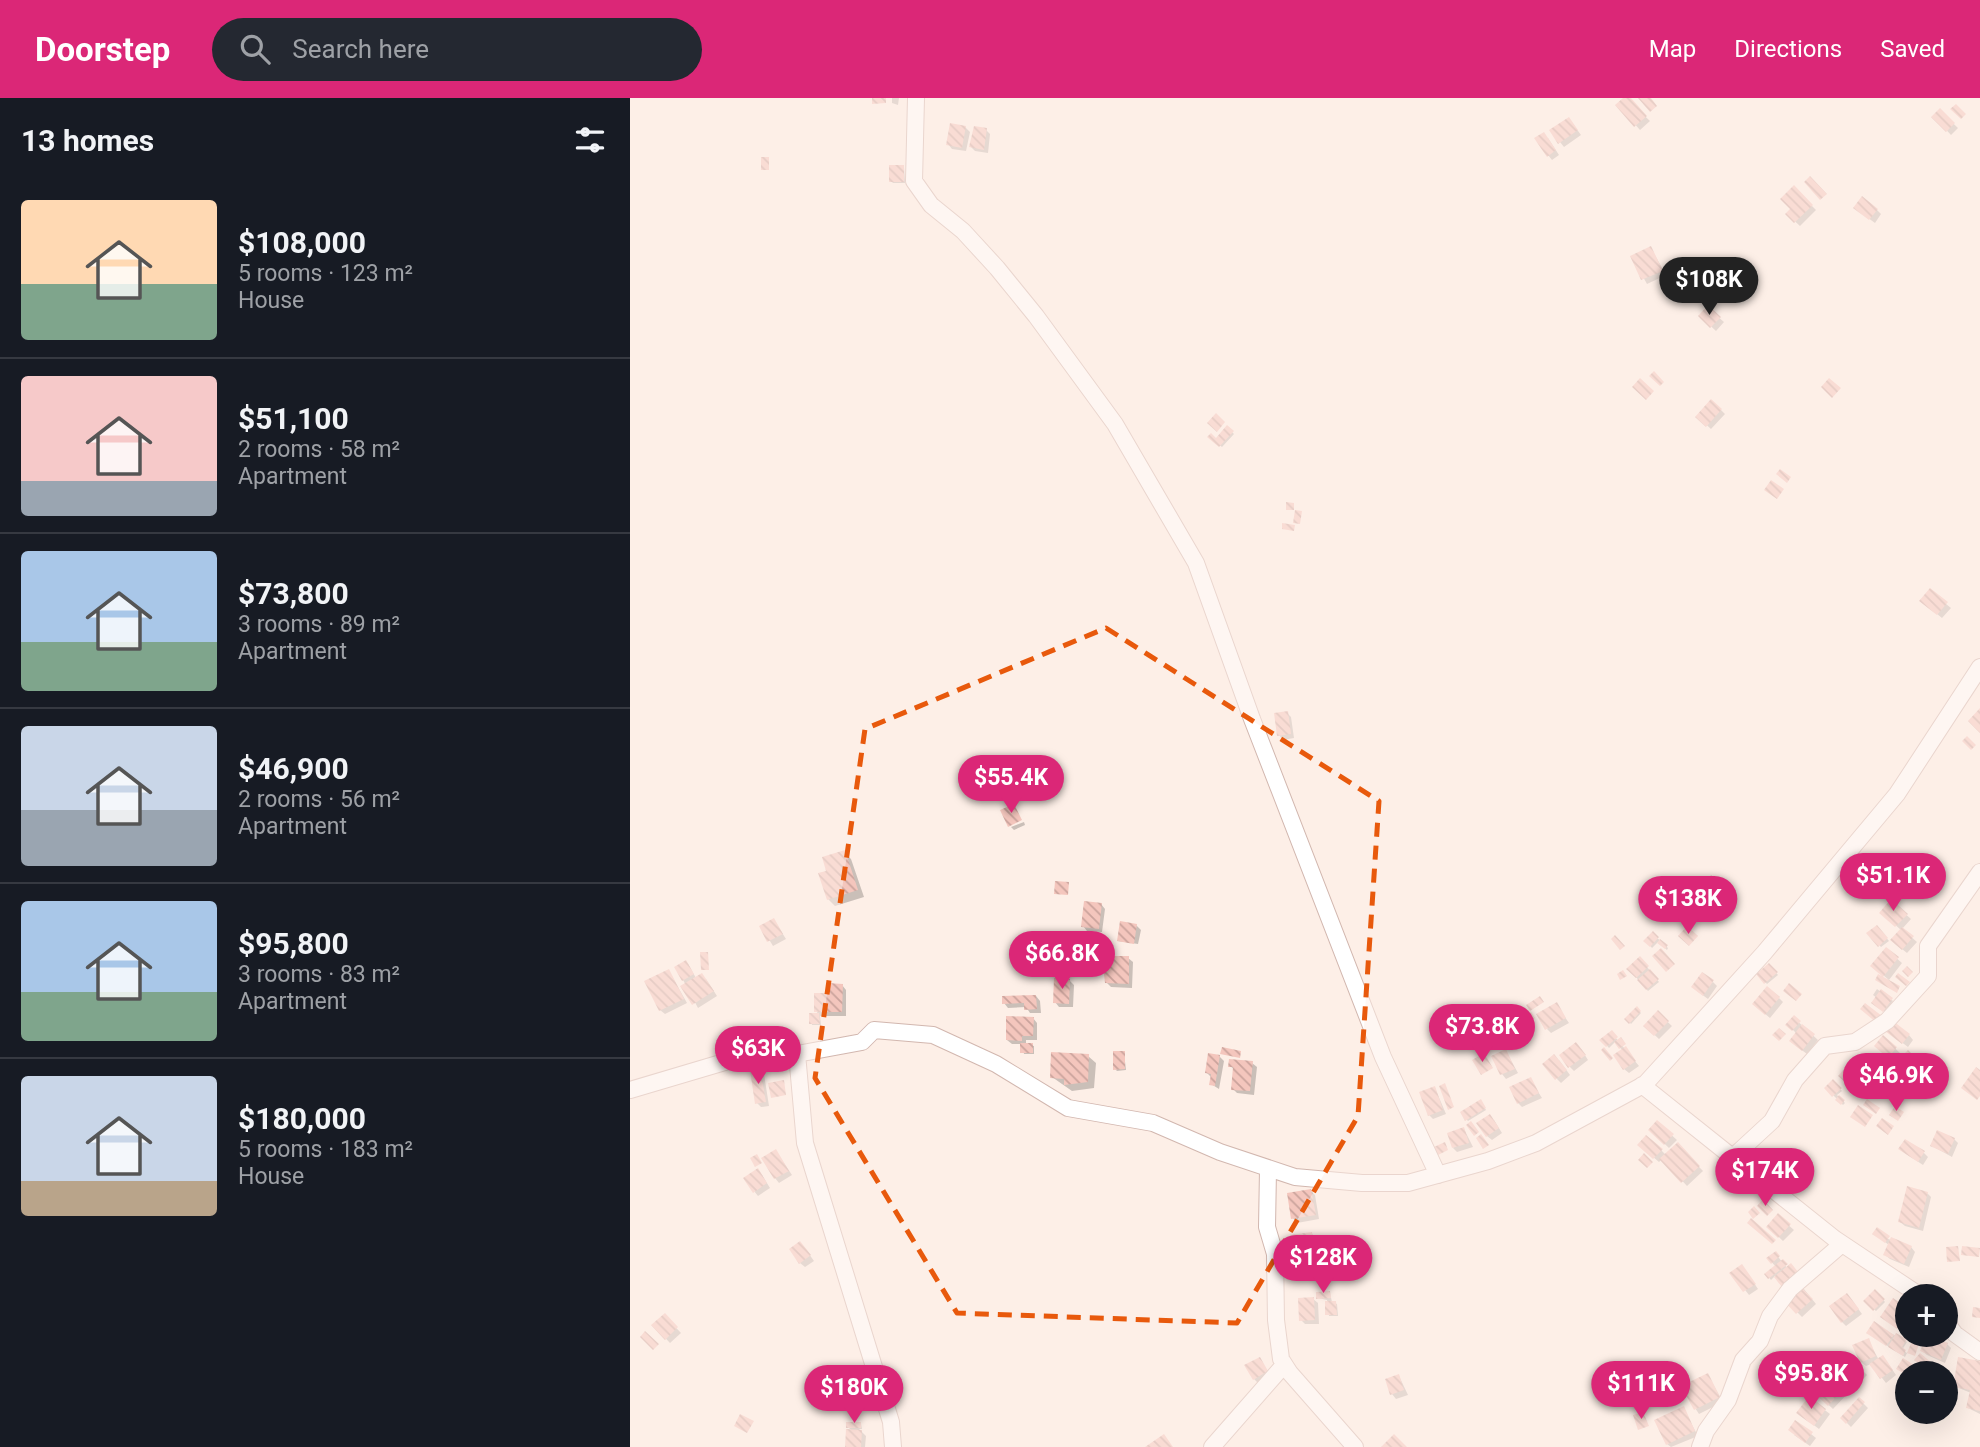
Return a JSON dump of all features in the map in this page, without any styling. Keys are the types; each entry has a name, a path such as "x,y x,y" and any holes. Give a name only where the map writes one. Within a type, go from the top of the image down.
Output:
{"street":[{"path":"916,98 914,181 931,205 997,268 1066,356 1115,424 1196,563 1252,719 1383,1057 1438,1175"},
{"path":"630,1090 738,1058 797,1054 862,1042 874,1030 933,1035 996,1064 1068,1108 1153,1123 1268,1170 1295,1177 1362,1183 1408,1183 1438,1175 1536,1143 1643,1084 1763,953 1897,794 1980,667"},
{"path":"1734,1157 1772,1121 1795,1080 1825,1046 1855,1042 1887,1021 1927,976 1928,946 1980,872"},
{"path":"797,1054 805,1143 891,1422 893,1447"},
{"path":"1643,1084 1842,1244 1902,1284"},
{"path":"1268,1170 1266,1227 1275,1254 1277,1337 1284,1365 1354,1447"},
{"path":"1700,1447 1706,1431 1728,1400 1743,1360 1760,1341 1770,1316 1790,1289 1842,1244"},
{"path":"1958,1336 1980,1352"},
{"path":"1212,1447 1284,1365"}],"highlighted area":[{"path":"1106,628 1379,801 1358,1116 1237,1323 957,1313 815,1078 865,729"}],"building":[{"path":"872,98 886,98 886,103 872,104"},
{"path":"1623,98 1631,98 1647,116 1634,127 1615,105"},
{"path":"1638,98 1651,98 1657,106 1650,112"},
{"path":"1956,104 1966,114 1961,119 1950,109"},
{"path":"1940,108 1955,123 1946,132 1931,117"},
{"path":"1569,117 1578,130 1558,144 1549,130"},
{"path":"950,123 966,126 962,148 946,145"},
{"path":"974,126 987,128 984,150 969,147"},
{"path":"1544,132 1556,150 1547,157 1534,138"},
{"path":"761,157 769,157 769,170 761,170"},
{"path":"889,165 904,165 904,182 889,182"},
{"path":"1810,176 1827,194 1820,200 1804,182"},
{"path":"1794,185 1813,205 1794,223 1785,214 1790,209 1780,199"},
{"path":"1862,196 1878,209 1869,220 1853,208"},
{"path":"1651,246 1663,271 1641,280 1630,256"},
{"path":"1708,305 1721,317 1710,328 1698,316"},
{"path":"1654,371 1664,382 1660,386 1649,376"},
{"path":"1640,378 1654,391 1646,400 1632,387"},
{"path":"1829,378 1841,388 1832,398 1821,387"},
{"path":"1711,399 1722,409 1706,427 1695,417"},
{"path":"1216,413 1225,422 1217,432 1207,423"},
{"path":"1227,425 1234,431 1219,447 1207,437 1211,433 1216,438"},
{"path":"1780,469 1791,477 1787,483 1776,474"},
{"path":"1771,480 1784,489 1777,499 1764,490"},
{"path":"1286,502 1294,503 1294,510 1286,510"},
{"path":"1295,510 1302,511 1300,524 1293,523"},
{"path":"1282,523 1295,525 1294,531 1282,529"},
{"path":"1930,588 1948,602 1937,615 1919,601"},
{"path":"1980,708 1980,733 1968,721"},
{"path":"1288,711 1291,734 1277,736 1274,713"},
{"path":"1967,736 1976,745 1971,750 1962,741"},
{"path":"1014,804 1022,820 1008,827 1000,810"},
{"path":"845,850 858,890 827,900 818,873 826,871 822,857"},
{"path":"1711,875 1728,890 1718,902 1700,888"},
{"path":"1055,881 1069,882 1068,895 1054,894"},
{"path":"1698,891 1716,908 1710,915 1691,899"},
{"path":"1891,899 1908,914 1895,927 1879,913"},
{"path":"1084,901 1102,903 1099,929 1081,927"},
{"path":"774,918 783,934 767,942 759,926"},
{"path":"1120,921 1137,924 1134,944 1117,941"},
{"path":"1877,925 1888,938 1878,947 1866,933"},
{"path":"1687,926 1698,936 1689,946 1678,936"},
{"path":"1902,927 1914,936 1902,950 1890,940"},
{"path":"1653,931 1659,937 1650,947 1643,941"},
{"path":"1615,935 1625,946 1620,950 1611,939"},
{"path":"1660,939 1668,945 1665,949 1657,943"},
{"path":"1886,947 1899,957 1883,977 1870,966"},
{"path":"1661,948 1675,964 1666,972 1652,956"},
{"path":"700,952 708,952 709,970 701,970"},
{"path":"1102,956 1129,956 1129,984 1105,983"},
{"path":"1640,956 1649,966 1636,978 1626,969"},
{"path":"686,960 694,974 682,981 674,967"},
{"path":"1769,963 1778,972 1764,984 1756,974"},
{"path":"1907,966 1913,972 1908,977 1902,971"},
{"path":"669,969 684,999 659,1011 644,981"},
{"path":"1650,969 1659,979 1646,990 1637,980"},
{"path":"1623,970 1627,976 1620,980 1617,974"},
{"path":"1702,972 1714,980 1703,996 1691,987"},
{"path":"702,973 714,991 692,1005 680,986"},
{"path":"1898,973 1910,982 1906,986 1895,977"},
{"path":"1878,974 1900,986 1897,993 1875,980"},
{"path":"1054,978 1070,979 1069,1004 1053,1003"},
{"path":"828,983 843,984 842,1012 814,1012 814,993 828,993"},
{"path":"1789,983 1802,994 1796,1001 1783,991"},
{"path":"1767,986 1780,997 1765,1015 1752,1004"},
{"path":"1881,989 1893,998 1883,1012 1871,1003"},
{"path":"1036,995 1037,1009 1024,1010 1024,1003 1002,1004 1002,996"},
{"path":"1540,996 1544,1002 1530,1011 1526,1005"},
{"path":"1557,1002 1566,1018 1545,1030 1536,1014"},
{"path":"1865,1003 1882,1016 1877,1023 1860,1009"},
{"path":"1637,1006 1641,1011 1629,1024 1624,1019"},
{"path":"1658,1010 1669,1021 1654,1036 1643,1026"},
{"path":"1531,1012 1535,1018 1529,1022 1525,1017"},
{"path":"809,1013 819,1013 820,1024 809,1024"},
{"path":"1794,1015 1801,1021 1792,1031 1785,1025"},
{"path":"1006,1016 1034,1017 1033,1036 1022,1036 1022,1041 1006,1040"},
{"path":"1893,1021 1910,1034 1902,1044 1885,1031"},
{"path":"1802,1024 1815,1034 1802,1051 1789,1041"},
{"path":"1779,1028 1786,1034 1779,1041 1772,1035"},
{"path":"1612,1030 1618,1037 1606,1047 1599,1040"},
{"path":"1883,1035 1897,1047 1888,1058 1874,1046"},
{"path":"1621,1037 1626,1044 1619,1049 1614,1042"},
{"path":"1576,1042 1586,1055 1568,1068 1559,1055"},
{"path":"1020,1043 1033,1043 1033,1053 1020,1053"},
{"path":"1626,1046 1636,1061 1623,1070 1613,1055"},
{"path":"1222,1047 1241,1051 1240,1058 1220,1054"},
{"path":"1604,1047 1613,1058 1610,1061 1601,1050"},
{"path":"1506,1049 1515,1069 1500,1075 1491,1056"},
{"path":"1908,1050 1922,1064 1903,1084 1888,1070"},
{"path":"1113,1051 1125,1051 1125,1069 1113,1070"},
{"path":"1051,1052 1089,1054 1088,1082 1064,1085 1064,1079 1050,1078"},
{"path":"1208,1053 1220,1055 1215,1086 1209,1085 1211,1074 1205,1073"},
{"path":"1484,1053 1493,1068 1481,1075 1472,1060"},
{"path":"1554,1054 1567,1070 1555,1080 1542,1064"},
{"path":"1878,1054 1886,1062 1882,1066 1874,1059"},
{"path":"1229,1059 1253,1061 1250,1091 1231,1090 1233,1067 1228,1067"},
{"path":"1850,1062 1865,1076 1853,1089 1838,1076"},
{"path":"1976,1067 1980,1070 1980,1096 1977,1100 1961,1088"},
{"path":"760,1068 766,1102 755,1104 750,1070"},
{"path":"1531,1077 1539,1093 1517,1104 1509,1087"},
{"path":"1833,1079 1842,1088 1832,1097 1824,1088"},
{"path":"784,1080 786,1095 771,1098 768,1083"},
{"path":"1445,1083 1454,1107 1448,1110 1439,1086"},
{"path":"1435,1086 1443,1110 1428,1116 1419,1092"},
{"path":"1839,1095 1845,1100 1841,1105 1835,1100"},
{"path":"1481,1099 1486,1108 1465,1121 1460,1112"},
{"path":"1867,1099 1880,1108 1876,1114 1863,1105"},
{"path":"1858,1105 1873,1115 1865,1127 1850,1117"},
{"path":"1895,1106 1904,1112 1898,1121 1889,1115"},
{"path":"1490,1114 1499,1128 1486,1137 1476,1123"},
{"path":"1882,1118 1894,1126 1888,1135 1876,1126"},
{"path":"1657,1120 1674,1134 1664,1145 1648,1130"},
{"path":"1471,1121 1479,1132 1474,1136 1466,1125"},
{"path":"1464,1127 1469,1143 1452,1148 1447,1133"},
{"path":"1937,1130 1955,1138 1948,1154 1930,1146"},
{"path":"1481,1134 1489,1145 1483,1149 1476,1138"},
{"path":"1646,1135 1663,1149 1653,1159 1637,1145"},
{"path":"1905,1139 1925,1151 1918,1162 1898,1149"},
{"path":"1445,1142 1448,1150 1438,1155 1434,1147"},
{"path":"1678,1142 1700,1166 1681,1183 1659,1159"},
{"path":"776,1149 789,1171 774,1179 761,1158"},
{"path":"1644,1153 1653,1162 1647,1168 1638,1160"},
{"path":"757,1154 762,1163 755,1167 750,1158"},
{"path":"758,1168 767,1183 753,1193 743,1178"},
{"path":"1907,1186 1928,1192 1919,1228 1898,1222"},
{"path":"1311,1189 1316,1215 1291,1219 1287,1193"},
{"path":"1763,1199 1773,1210 1767,1216 1757,1206"},
{"path":"1754,1206 1760,1213 1753,1219 1748,1212"},
{"path":"1778,1213 1791,1224 1778,1238 1766,1227"},
{"path":"1751,1218 1776,1240 1772,1244 1747,1223"},
{"path":"1877,1227 1890,1236 1885,1243 1872,1234"},
{"path":"1312,1232 1316,1259 1294,1262 1290,1235"},
{"path":"1891,1237 1912,1246 1904,1264 1883,1255"},
{"path":"800,1241 811,1255 799,1264 789,1249"},
{"path":"1958,1246 1960,1261 1947,1262 1946,1247"},
{"path":"1962,1246 1980,1248 1979,1257 1961,1255"},
{"path":"1776,1251 1780,1256 1771,1264 1766,1258"},
{"path":"1783,1259 1788,1264 1768,1279 1764,1274"},
{"path":"1791,1263 1802,1277 1785,1291 1774,1277"},
{"path":"1742,1264 1756,1284 1743,1292 1729,1273"},
{"path":"1800,1286 1813,1299 1796,1314 1784,1301"},
{"path":"1875,1289 1885,1299 1873,1311 1863,1301"},
{"path":"1330,1291 1331,1298 1316,1299 1316,1292"},
{"path":"1847,1293 1859,1309 1841,1323 1829,1306"},
{"path":"1314,1297 1315,1320 1299,1321 1298,1298"},
{"path":"1893,1298 1895,1299 1895,1328 1880,1317"},
{"path":"1325,1301 1336,1301 1337,1315 1325,1315"},
{"path":"1973,1307 1980,1308 1980,1318 1972,1317"},
{"path":"665,1313 678,1327 665,1340 651,1325"},
{"path":"1874,1321 1894,1335 1886,1346 1866,1333"},
{"path":"645,1331 659,1344 653,1350 640,1337"},
{"path":"1895,1335 1895,1347 1906,1350 1903,1356 1888,1347"},
{"path":"1869,1338 1876,1356 1860,1363 1852,1345"},
{"path":"1910,1347 1918,1347 1915,1356 1907,1353"},
{"path":"1922,1347 1946,1347 1941,1360 1920,1351"},
{"path":"1774,1351 1784,1365 1771,1375 1760,1360"},
{"path":"1920,1353 1930,1361 1915,1361"},
{"path":"1848,1354 1864,1370 1851,1383 1835,1367"},
{"path":"1883,1355 1893,1370 1880,1379 1869,1364"},
{"path":"1260,1357 1268,1371 1253,1380 1244,1365"},
{"path":"1958,1357 1980,1361 1980,1411 1966,1408 1970,1390 1958,1388"},
{"path":"1624,1361 1631,1372 1625,1376 1618,1365"},
{"path":"1831,1368 1848,1384 1828,1406 1811,1390"},
{"path":"1607,1371 1614,1379 1602,1389 1595,1381"},
{"path":"1678,1371 1685,1382 1678,1386 1672,1375"},
{"path":"1708,1373 1720,1397 1694,1410 1681,1386"},
{"path":"1399,1374 1404,1390 1390,1395 1385,1379"},
{"path":"1809,1396 1826,1409 1814,1426 1796,1413"},
{"path":"1859,1397 1865,1402 1846,1424 1840,1418"},
{"path":"1684,1406 1695,1431 1666,1445 1654,1420"},
{"path":"1643,1412 1649,1426 1638,1430 1633,1415"},
{"path":"740,1414 754,1421 747,1433 734,1426"},
{"path":"1795,1420 1813,1432 1805,1443 1788,1430"},
{"path":"846,1422 861,1422 861,1428 846,1428"},
{"path":"846,1429 862,1430 861,1447 845,1447"},
{"path":"1164,1434 1173,1447 1145,1447"},
{"path":"1394,1434 1407,1447 1381,1447"}]}
